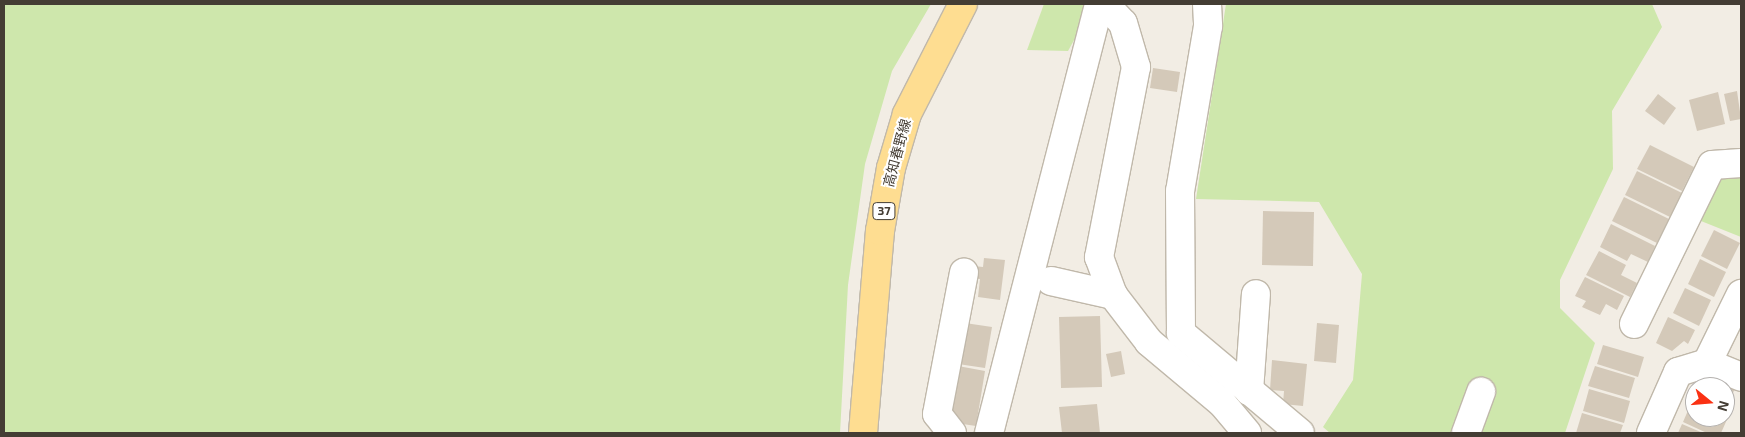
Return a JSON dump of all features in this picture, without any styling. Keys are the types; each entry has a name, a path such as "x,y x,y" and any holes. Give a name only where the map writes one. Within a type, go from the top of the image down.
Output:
{"main road":[{"name":"高知春野線","path":"863,433 880,231 891,168 907,114 963,4"}],"street":[{"path":"989,433 1099,4"},
{"path":"1105,4 1123,23 1136,67 1099,257 1113,296 1149,342 1222,403 1247,433"},
{"path":"1207,4 1208,26 1180,191 1181,334 1300,433"},
{"path":"1634,324 1712,165 1741,163"},
{"path":"952,433 937,414 964,273"},
{"path":"1051,281 1113,296"},
{"path":"1248,391 1256,294"},
{"path":"1707,363 1741,294"},
{"path":"1651,433 1678,372 1707,363 1741,377"},
{"path":"1466,433 1481,392"}],"green space":[{"path":"4,4 931,4 892,71 865,164 848,285 840,433 4,433"},
{"path":"1044,4 1094,4 1068,51 1027,50"},
{"path":"1226,4 1652,4 1662,27 1612,111 1613,169 1560,280 1560,308 1595,343 1565,433 1330,433 1323,427 1353,380 1362,274 1319,202 1196,199"},
{"path":"1741,172 1741,237 1701,221 1724,173"}],"building":[{"path":"1153,68 1180,72 1177,92 1150,88"},
{"path":"1737,91 1741,119 1730,121 1724,94"},
{"path":"1718,92 1725,124 1697,131 1689,100"},
{"path":"1658,94 1676,108 1664,125 1645,111"},
{"path":"1650,145 1694,167 1682,191 1637,169"},
{"path":"1637,171 1682,193 1670,217 1625,195"},
{"path":"1624,197 1669,219 1657,243 1612,221"},
{"path":"1263,211 1314,212 1313,266 1262,265"},
{"path":"1611,224 1655,246 1648,262 1631,254 1627,261 1600,247"},
{"path":"1714,230 1740,243 1727,269 1701,256"},
{"path":"1599,251 1626,265 1621,275 1637,283 1630,297 1586,275"},
{"path":"984,258 1005,260 1000,300 978,297 980,279 973,278 974,266 983,267"},
{"path":"1700,259 1726,272 1714,297 1688,284"},
{"path":"1585,277 1624,296 1617,310 1606,304 1600,315 1582,307 1586,301 1575,296"},
{"path":"1685,288 1711,300 1699,326 1673,313"},
{"path":"1100,316 1102,387 1061,388 1059,317"},
{"path":"1668,317 1695,330 1688,344 1684,341 1672,351 1656,343"},
{"path":"965,323 992,327 985,368 958,364"},
{"path":"1317,323 1339,325 1336,363 1314,361"},
{"path":"1603,345 1644,357 1638,377 1597,364"},
{"path":"1121,351 1125,374 1111,377 1106,354"},
{"path":"1272,360 1307,364 1303,406 1283,404 1284,391 1270,390"},
{"path":"958,366 985,371 976,426 949,422"},
{"path":"1595,366 1635,378 1629,398 1588,386"},
{"path":"1589,389 1630,401 1624,423 1583,411"},
{"path":"1097,404 1100,433 1062,433 1059,407"},
{"path":"1582,413 1623,425 1620,433 1576,433"},
{"path":"1682,424 1685,427 1703,433 1678,433"},
{"path":"1694,427 1724,427 1721,433 1707,433"}]}
